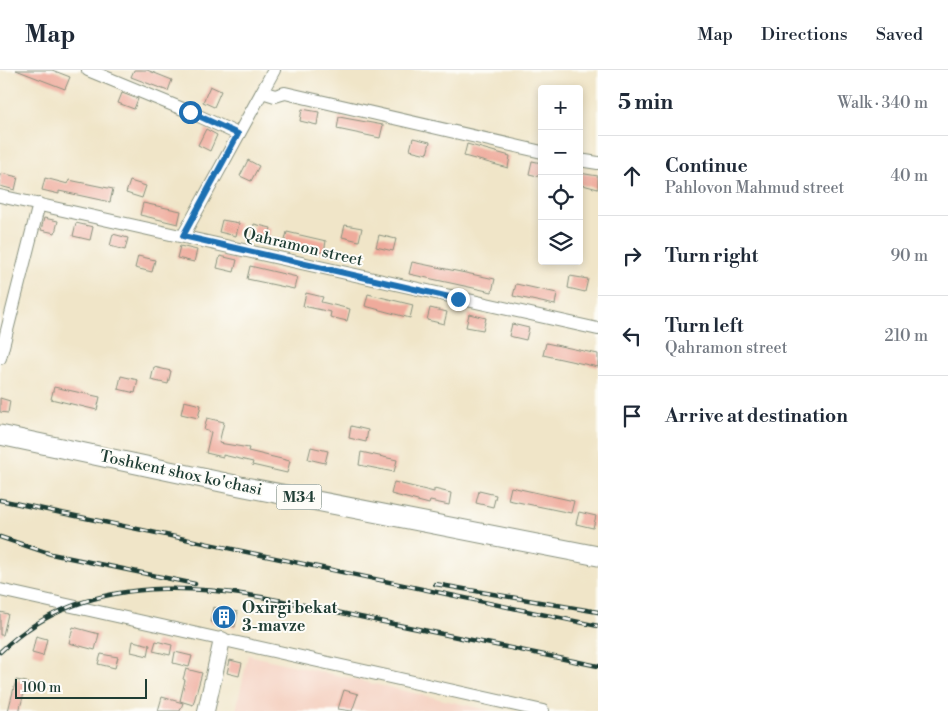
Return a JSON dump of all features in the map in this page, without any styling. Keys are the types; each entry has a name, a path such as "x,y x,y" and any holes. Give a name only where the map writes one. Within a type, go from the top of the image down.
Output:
{"highway":[{"name":"Toshkent shox ko'chasi","path":"0,435 229,495 598,568"},
{"name":"Toshkent shox ko'chasi","path":"0,447 121,466 598,556"}],"main road":[{"path":"206,711 222,640"}],"street":[{"path":"88,70 238,134"},
{"path":"183,236 274,70"},
{"path":"262,92 275,96 285,93 538,151"},
{"path":"583,161 598,164"},
{"name":"Qahramon street","path":"0,196 598,329"},
{"path":"0,358 39,204"},
{"path":"0,590 537,710"}],"shaded area":[{"path":"248,655 492,711 236,711"}],"building":[{"path":"16,70 52,70 70,77 65,89"},
{"path":"134,70 147,70 172,80 168,91 131,77"},
{"path":"210,86 221,91 214,107 203,102"},
{"path":"122,93 138,99 134,109 118,103"},
{"path":"302,109 319,112 317,125 300,121"},
{"path":"339,117 383,125 380,138 337,129"},
{"path":"206,129 217,135 210,151 198,145"},
{"path":"413,138 430,142 427,154 410,150"},
{"path":"467,144 510,156 508,168 464,156"},
{"path":"248,160 259,166 251,181 240,176"},
{"path":"532,161 538,162 538,176 529,174"},
{"path":"1,173 18,177 15,190 0,186"},
{"path":"583,174 598,176 598,189 583,185"},
{"path":"45,178 68,184 69,180 113,189 110,202 59,191 59,194 42,190"},
{"path":"130,181 146,186 142,198 126,193"},
{"path":"143,203 181,211 178,224 140,215"},
{"path":"44,218 58,221 55,233 41,230"},
{"path":"222,220 239,223 236,236 219,232"},
{"path":"76,223 93,227 90,240 73,236"},
{"path":"254,224 271,228 268,240 251,237"},
{"path":"345,225 362,228 359,241 342,237"},
{"path":"287,232 326,241 324,253 284,244"},
{"path":"113,234 128,238 125,250 110,246"},
{"path":"379,235 396,239 393,251 376,247"},
{"path":"180,246 197,250 194,262 177,258"},
{"path":"138,256 155,260 152,272 135,268"},
{"path":"220,256 237,260 234,272 217,268"},
{"path":"412,262 495,279 492,292 409,274"},
{"path":"250,266 297,277 294,289 247,279"},
{"path":"570,276 588,279 585,292 568,288"},
{"path":"516,284 557,293 555,305 513,296"},
{"path":"306,293 323,297 321,302 350,309 347,321 330,317 331,312 303,306"},
{"path":"368,294 413,305 410,318 365,306"},
{"path":"430,308 447,312 444,324 427,320"},
{"path":"469,314 486,318 483,330 466,327"},
{"path":"512,324 529,328 526,340 509,336"},
{"path":"546,343 598,354 598,367 543,355"},
{"path":"154,367 171,371 168,384 151,380"},
{"path":"121,376 138,380 135,393 118,389"},
{"path":"54,387 100,397 97,410 51,399"},
{"path":"0,398 10,401 8,413 0,412"},
{"path":"184,401 201,405 198,418 181,414"},
{"path":"207,418 224,422 219,443 249,448 248,451 290,461 287,473 252,465 253,462 206,453 211,432 204,430"},
{"path":"351,426 368,430 366,442 349,438"},
{"path":"311,447 328,451 325,463 308,459"},
{"path":"361,452 397,460 394,472 359,465"},
{"path":"394,482 434,492 434,489 451,493 449,505 430,501 429,504 391,494"},
{"path":"511,487 574,501 571,513 508,500"},
{"path":"479,491 496,495 493,507 476,503"},
{"path":"579,512 596,516 593,528 576,524"},
{"name":"Oxirgi bekat 3-mavze","path":"213,607 238,612 235,627 210,622"},
{"path":"0,612 8,614 3,635 0,635"},
{"path":"73,627 99,634 95,650 69,643"},
{"path":"36,636 47,639 43,656 32,653"},
{"path":"133,641 150,645 148,656 131,652"},
{"path":"156,641 172,645 170,655 153,651"},
{"path":"175,652 192,656 189,667 173,663"},
{"path":"101,654 118,657 115,668 98,664"},
{"path":"230,660 242,663 239,676 227,673"},
{"path":"186,669 202,673 193,705 180,701"},
{"path":"16,680 27,682 20,711 8,711"},
{"path":"344,690 358,694 352,711 338,709"},
{"path":"162,697 183,703 180,711 158,711"}],"railway":[{"path":"0,500 598,626"},
{"path":"0,537 51,554 195,584"},
{"path":"435,584 598,612"},
{"path":"0,652 42,621 86,601 133,591 182,589 232,593 282,601 598,666"}],"place":[{"name":"Oxirgi bekat 3-mavze","path":"224,617"}],"route":[{"path":"190,112 238,134 183,236 458,299"}]}
